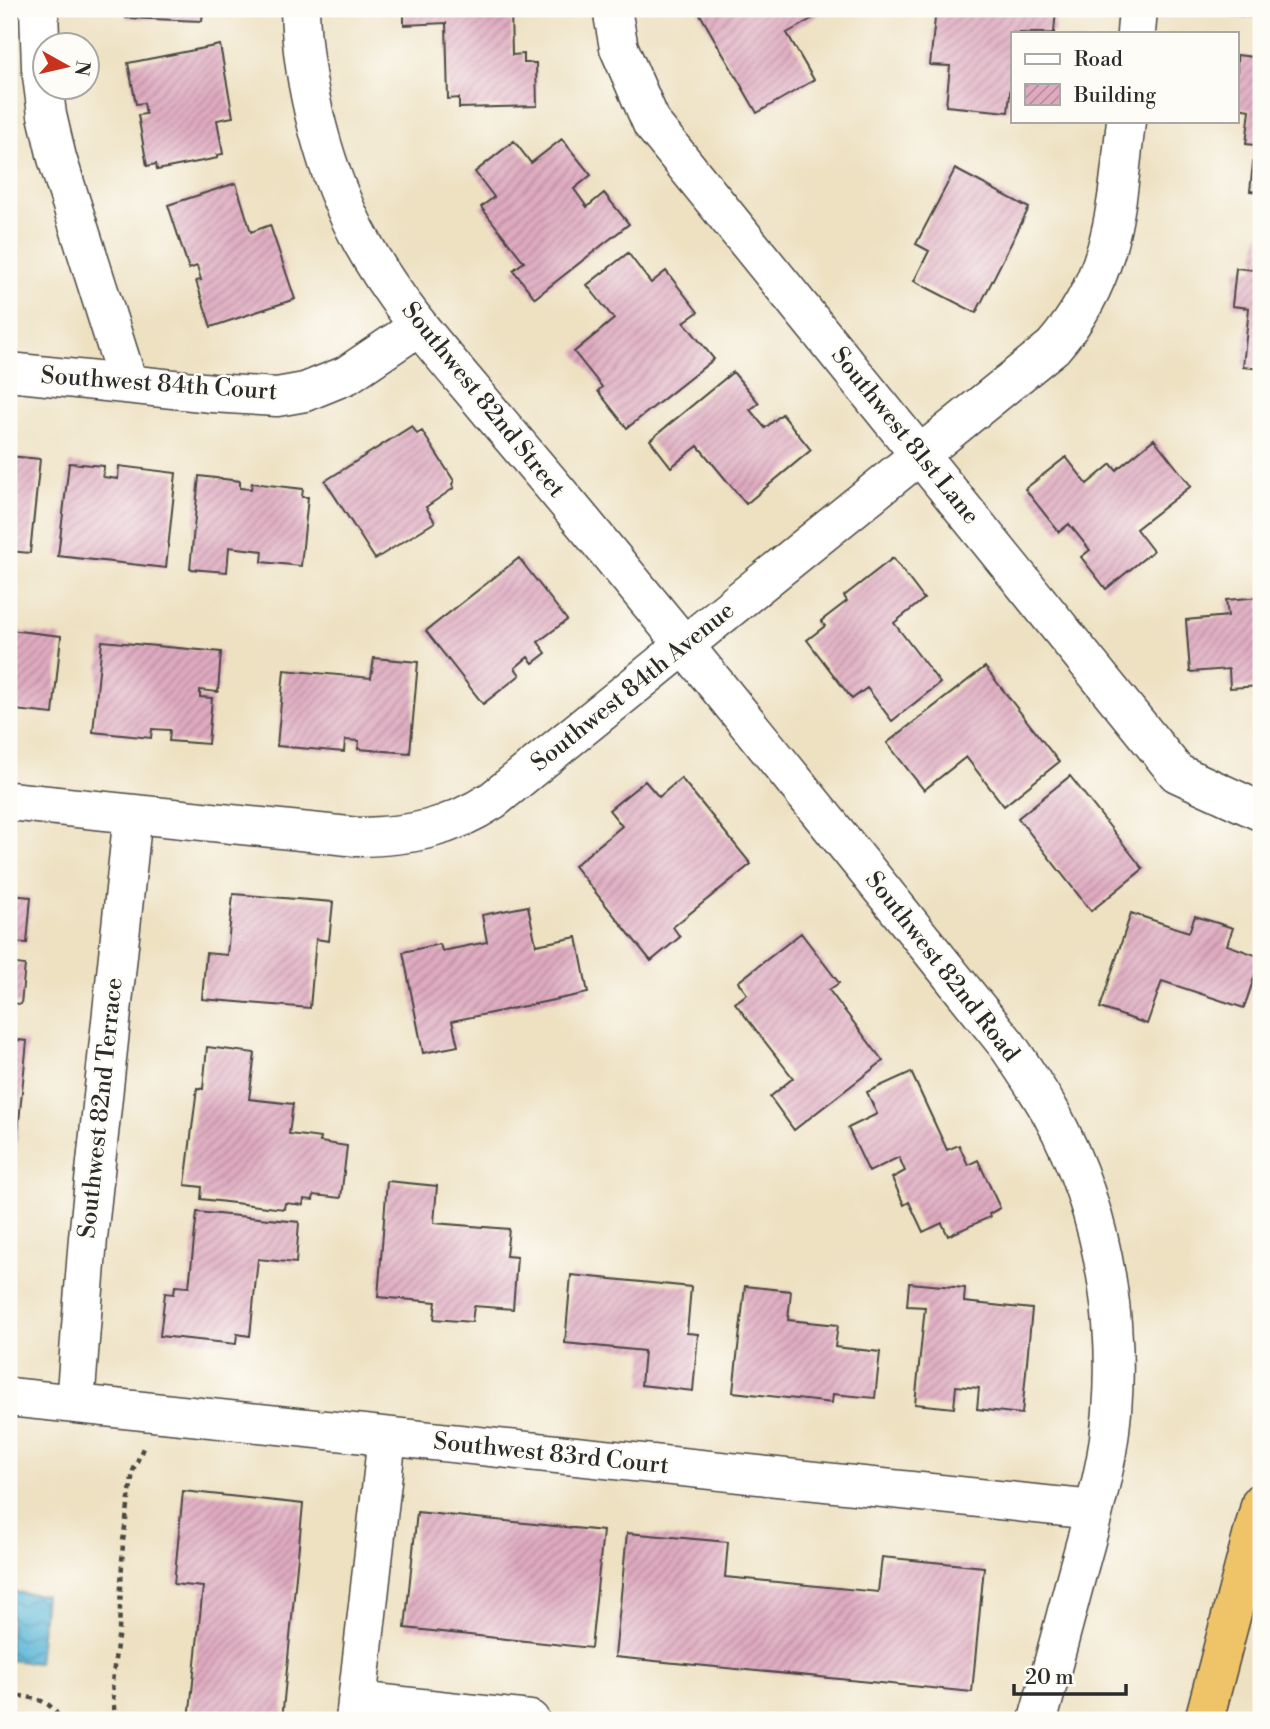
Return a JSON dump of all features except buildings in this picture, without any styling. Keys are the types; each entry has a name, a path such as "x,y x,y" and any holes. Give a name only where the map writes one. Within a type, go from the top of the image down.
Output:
{"highway":[{"path":"1204,1720 1261,1502"}],"street":[{"path":"40,9 41,68 47,115 57,158 128,383"},
{"name":"Southwest 82nd Street","path":"300,9 305,65 318,125 333,176 363,243 418,327 685,645"},
{"name":"Southwest 81st Lane","path":"612,9 619,48 652,124 1177,773 1260,811"},
{"path":"1136,32 1138,9"},
{"name":"Southwest 84th Avenue","path":"9,801 358,837 396,836 427,830 454,821 493,800 1039,361 1069,329 1084,307 1105,258 1112,230 1126,122"},
{"name":"Southwest 84th Court","path":"9,372 243,396 277,397 305,392 346,375 418,327"},
{"name":"Southwest 82nd Road","path":"685,645 1008,1046 1051,1114 1081,1184 1103,1261 1114,1369 1111,1416 1106,1459 1094,1510 1038,1720"},
{"name":"Southwest 82nd Terrace","path":"75,1404 88,1238 133,814"},
{"name":"Southwest 83rd Court","path":"9,1397 1094,1510"},
{"path":"387,1437 356,1711 530,1720"}],"path":[{"path":"113,1720 112,1682 124,1541 133,1471 144,1440"},
{"path":"9,1486 10,1471"},
{"path":"9,1695 45,1702 60,1720"}],"water":[{"path":"12,1592 45,1595 38,1663 9,1660"}]}
